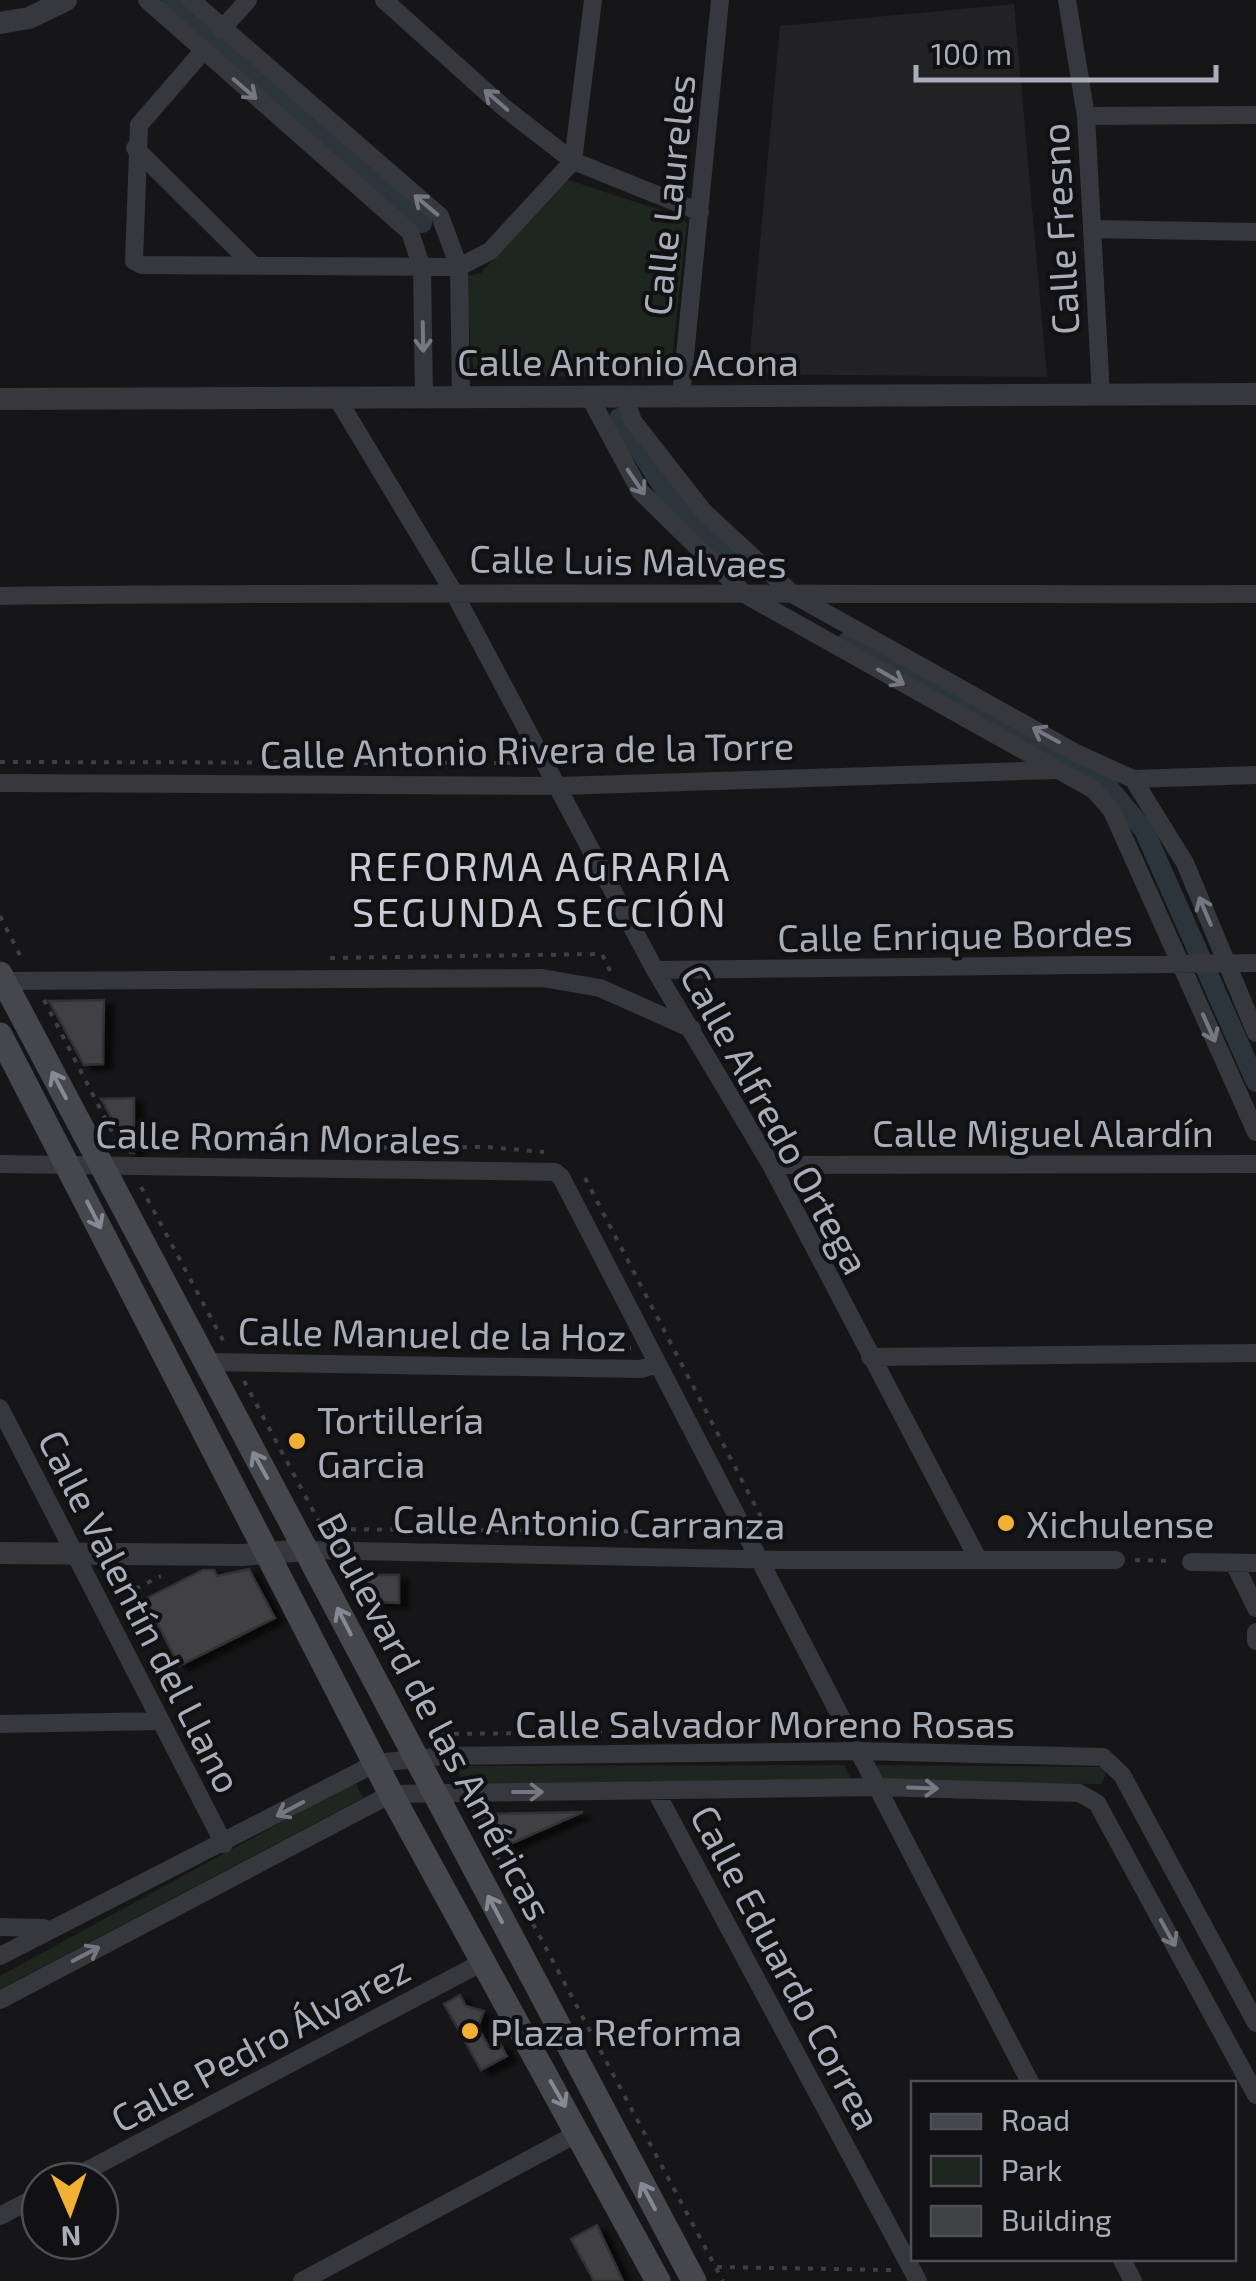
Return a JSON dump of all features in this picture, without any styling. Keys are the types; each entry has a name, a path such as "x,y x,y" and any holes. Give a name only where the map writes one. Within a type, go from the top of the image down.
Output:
{"main road":[{"name":"Boulevard de las Américas","path":"2,978 99,1159 128,1188 205,1362 431,1790 699,2272"},
{"name":"Boulevard de las Américas","path":"0,1036 391,1794 580,2132 658,2281"}],"street":[{"path":"0,23 29,18 66,0"},
{"path":"147,0 410,232 422,268 424,397"},
{"path":"191,0 221,30 440,216 459,266 460,397"},
{"path":"221,30 248,0"},
{"path":"384,0 502,106 572,161 700,212"},
{"path":"203,52 140,125 135,148 134,261 142,265 459,266 490,251 572,161 593,0"},
{"name":"Calle Laureles","path":"681,396 720,0"},
{"name":"Calle Fresno","path":"1067,0 1086,116 1101,394"},
{"path":"1086,116 1256,115"},
{"path":"135,148 251,263"},
{"path":"1092,230 1256,232"},
{"name":"Calle Antonio Acona","path":"0,399 1256,394"},
{"path":"589,396 640,491 746,595 1094,790 1112,811 1256,1132"},
{"path":"624,396 633,421 704,512 794,595 1076,752 1133,779 1256,775"},
{"name":"Calle Alfredo Ortega","path":"338,398 454,590 654,970 771,1165 978,1560"},
{"name":"Calle Luis Malvaes","path":"0,596 454,590 746,595 1256,594"},
{"path":"850,654 861,632"},
{"name":"Calle Antonio Rivera de la Torre","path":"0,784 559,786 1055,770"},
{"path":"1133,779 1186,863 1256,1033"},
{"name":"Calle Enrique Bordes","path":"654,970 1256,963"},
{"path":"2,978 542,978 600,988 692,1029"},
{"name":"Calle Román Morales","path":"0,1164 68,1166 99,1159 553,1164"},
{"path":"553,1164 1029,2081"},
{"name":"Calle Miguel Alardín","path":"771,1165 1256,1164"},
{"path":"870,1357 1256,1353"},
{"name":"Calle Manuel de la Hoz","path":"205,1362 641,1370 658,1364"},
{"name":"Calle Valentín del Llano","path":"0,1408 224,1844"},
{"name":"Calle Antonio Carranza","path":"0,1553 270,1554 307,1550 783,1560 1116,1560"},
{"path":"1190,1562 1256,1563"},
{"path":"1234,1563 1256,1608"},
{"path":"1256,1632 1256,1640"},
{"path":"0,1724 160,1721"},
{"name":"Calle Salvador Moreno Rosas","path":"0,1956 376,1763 443,1756 858,1751 1103,1757 1113,1762 1134,1798 1256,2022"},
{"name":"Calle Salvador Moreno Rosas","path":"0,2000 391,1794 431,1790 878,1787 1079,1793 1097,1803 1256,2095"},
{"name":"Calle Eduardo Correa","path":"654,1790 916,2276"},
{"path":"1105,1817 1134,1798"},
{"path":"0,1927 48,1928"},
{"name":"Calle Pedro Álvarez","path":"105,2161 483,1962"},
{"path":"302,2281 580,2132"}],"path":[{"path":"0,762 544,763"},
{"path":"0,916 122,1150 99,1159"},
{"path":"333,1148 538,1148 553,1164"},
{"path":"578,1168 598,1197 783,1560"},
{"path":"159,1183 128,1188 235,1362 335,1551"},
{"path":"294,1527 746,1532"},
{"path":"1116,1560 1190,1562"},
{"path":"139,1624 150,1619 135,1589 172,1570"},
{"path":"422,1718 443,1756"},
{"path":"402,1734 690,1732"},
{"path":"465,1792 699,2272 723,2281"},
{"path":"699,2272 916,2276"}],"shaded area":[{"path":"1014,4 1047,377 748,374 780,26"}],"green space":[{"path":"569,180 681,217 687,223 670,377 474,376 464,277 481,273"},
{"path":"844,1765 853,1783 465,1784 455,1766"},
{"path":"873,1765 1109,1767 1101,1784 881,1782"},
{"path":"355,1782 363,1798 0,1989 0,1976"}],"building":[{"path":"104,1000 103,1064 84,1065 49,1001"},
{"path":"134,1098 134,1153 130,1153 101,1099"},
{"path":"249,1569 275,1618 179,1666 145,1599 203,1570 214,1570 217,1576"},
{"path":"363,1575 399,1575 399,1603 367,1602"},
{"path":"583,1812 497,1850 478,1814"},
{"name":"Plaza Reforma","path":"460,1995 466,2006 484,2011 478,2027 489,2047 499,2042 507,2056 481,2070 444,2004"},
{"path":"597,2225 623,2281 594,2281 571,2239"}],"waterway":[{"path":"172,0 422,223"},
{"path":"619,418 669,496 741,571"},
{"path":"847,642 1103,781 1144,830 1256,1082"}],"place":[{"name":"Tortillería Garcia","path":"297,1441"},
{"name":"Xichulense","path":"1006,1523"},
{"name":"Plaza Reforma","path":"470,2031"}],"district":[{"name":"REFORMA AGRARIA SEGUNDA SECCIÓN","path":"540,888"}]}
